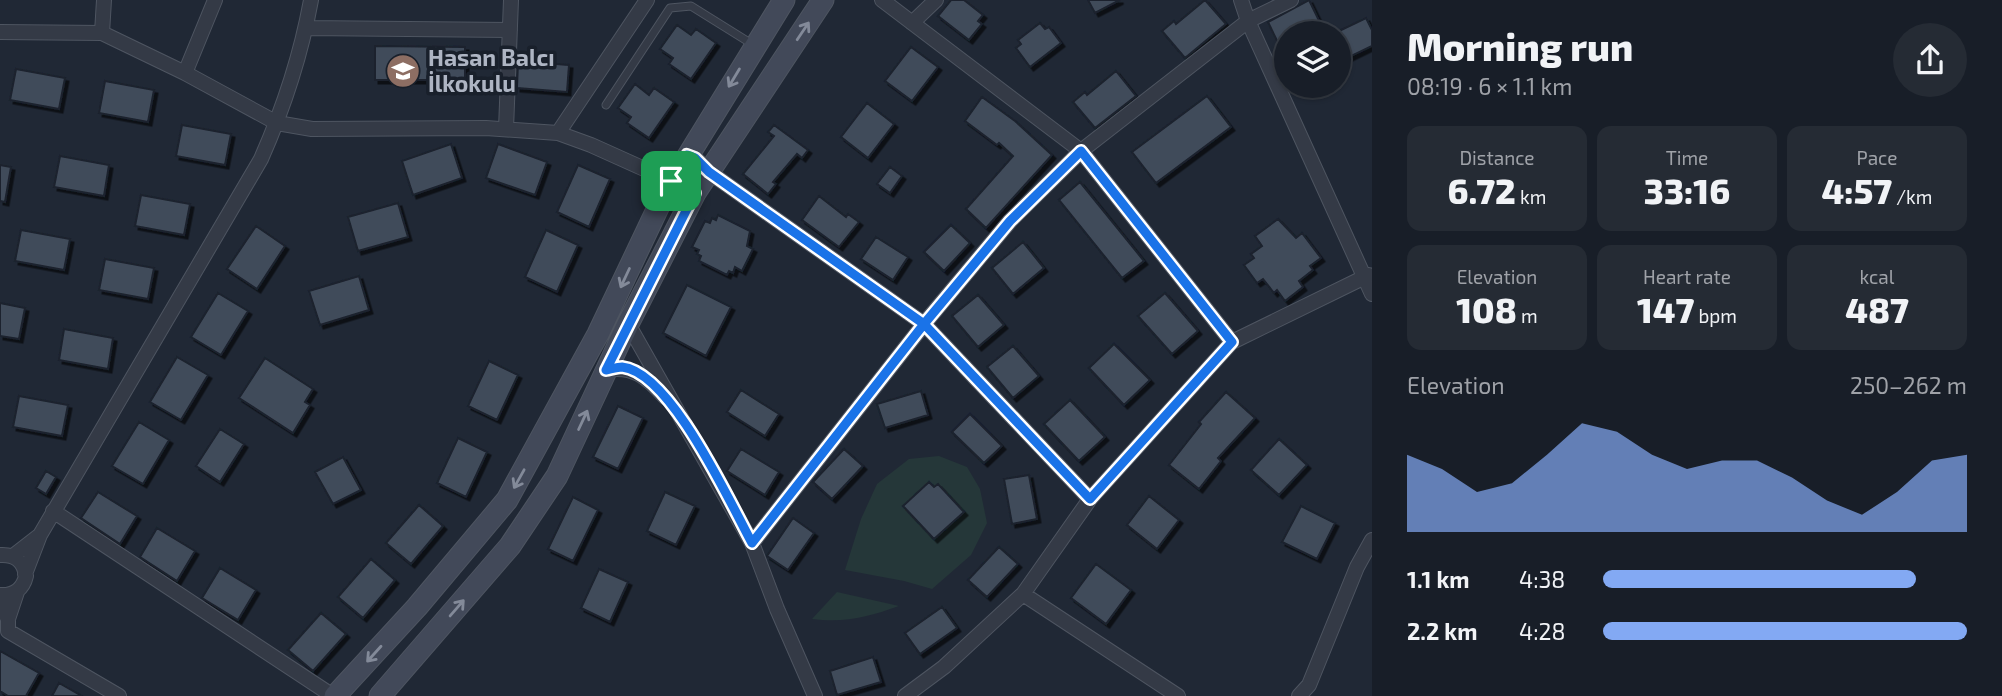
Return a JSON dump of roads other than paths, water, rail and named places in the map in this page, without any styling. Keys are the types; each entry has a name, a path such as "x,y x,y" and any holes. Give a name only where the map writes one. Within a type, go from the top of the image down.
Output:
{"main road":[{"path":"334,696 417,607 507,500 598,334 671,181 784,0"},
{"path":"380,696 510,546 557,477 628,324 695,193 823,0"}],"street":[{"path":"102,33 104,0"},
{"path":"185,72 215,0"},
{"path":"5,630 16,592 24,583 25,573 53,510 71,485 261,159 277,123 303,44 311,0"},
{"path":"506,130 511,0"},
{"path":"558,133 647,0"},
{"path":"882,0 1081,151 1232,342"},
{"path":"912,23 936,0"},
{"path":"1241,0 1248,22 1368,276 1372,294"},
{"path":"752,543 924,324 1010,221 1081,151 1248,22 1291,0"},
{"path":"306,28 510,30"},
{"path":"0,32 102,33 185,72 277,123 312,129 506,130 558,133 591,145 695,193"},
{"path":"687,155 695,158 709,172 924,324 1090,499"},
{"path":"905,696 944,667 1023,594 1090,499 1232,342 1368,276"},
{"path":"628,324 752,543 815,696"},
{"path":"606,370 622,367 638,373 659,391 684,419"},
{"path":"53,510 334,696"},
{"path":"6,556 40,536"},
{"path":"1299,696 1308,685 1357,567 1372,540"},
{"path":"6,556 21,562 25,573"},
{"path":"0,595 16,592"},
{"path":"1023,594 1178,696"},
{"path":"0,605 5,630 119,696"}],"lane":[{"path":"606,105 670,8 691,6 754,46"}],"place":[{"name":"Hasan Balcı İlkokulu","path":"403,71"}]}
